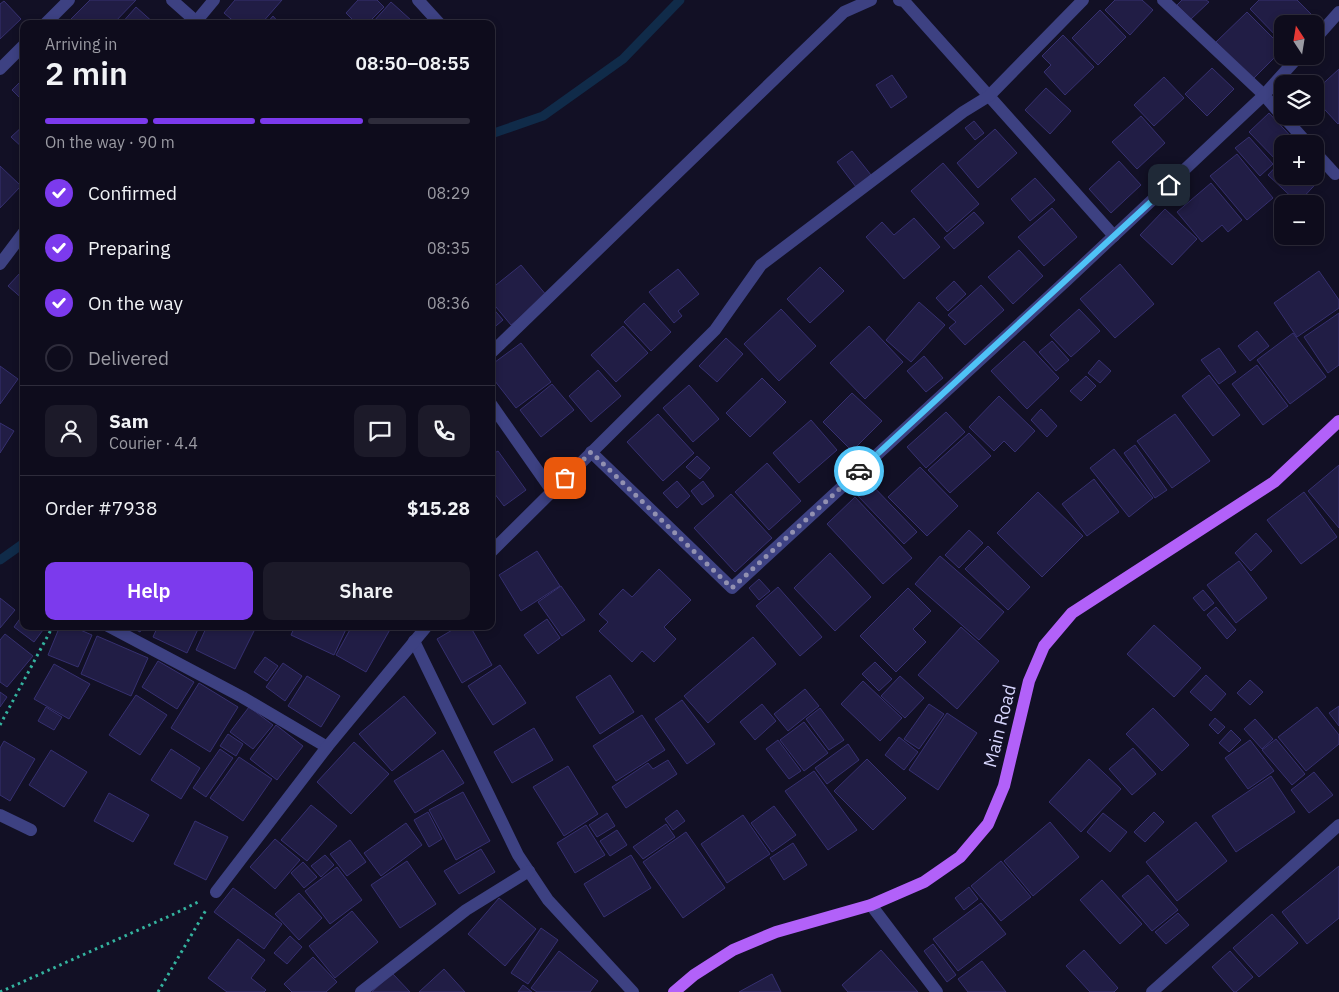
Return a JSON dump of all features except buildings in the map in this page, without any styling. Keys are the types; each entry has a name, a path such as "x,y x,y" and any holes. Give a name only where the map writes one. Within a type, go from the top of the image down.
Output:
{"main road":[{"name":"Main Road","path":"674,992 694,975 733,950 776,932 871,905 924,882 960,857 988,824 1004,786 1029,681 1044,646 1072,614 1274,482 1339,421"}],"street":[{"path":"49,20 69,0"},
{"path":"172,0 193,20"},
{"path":"198,20 214,0"},
{"path":"418,0 436,20"},
{"path":"495,349 844,12 872,0"},
{"path":"898,0 904,1 1114,236"},
{"path":"495,548 715,330 761,265 963,112 989,96 1083,0"},
{"path":"1163,0 1274,107"},
{"path":"1324,29 1339,12"},
{"path":"0,69 20,49"},
{"path":"591,452 732,588 1264,96 1291,65"},
{"path":"1291,125 1300,135"},
{"path":"1324,162 1335,174"},
{"path":"0,264 20,237"},
{"path":"495,410 552,491"},
{"path":"116,630 242,697 327,747"},
{"path":"216,892 327,747 424,630"},
{"path":"414,641 518,855 548,900 633,992"},
{"path":"0,815 31,830"},
{"path":"1152,992 1337,831"},
{"path":"361,992 466,910 529,871"},
{"path":"871,905 937,992"}],"path":[{"path":"0,725 51,630"},
{"path":"0,992 174,914 216,892"},
{"path":"158,992 216,892"}],"waterway":[{"path":"495,133 543,116 623,59 680,0"},
{"path":"0,560 20,546"}],"way so far":[{"path":"565,478 591,452 732,588 859,471"}],"route":[{"path":"859,471 1169,185"}]}
